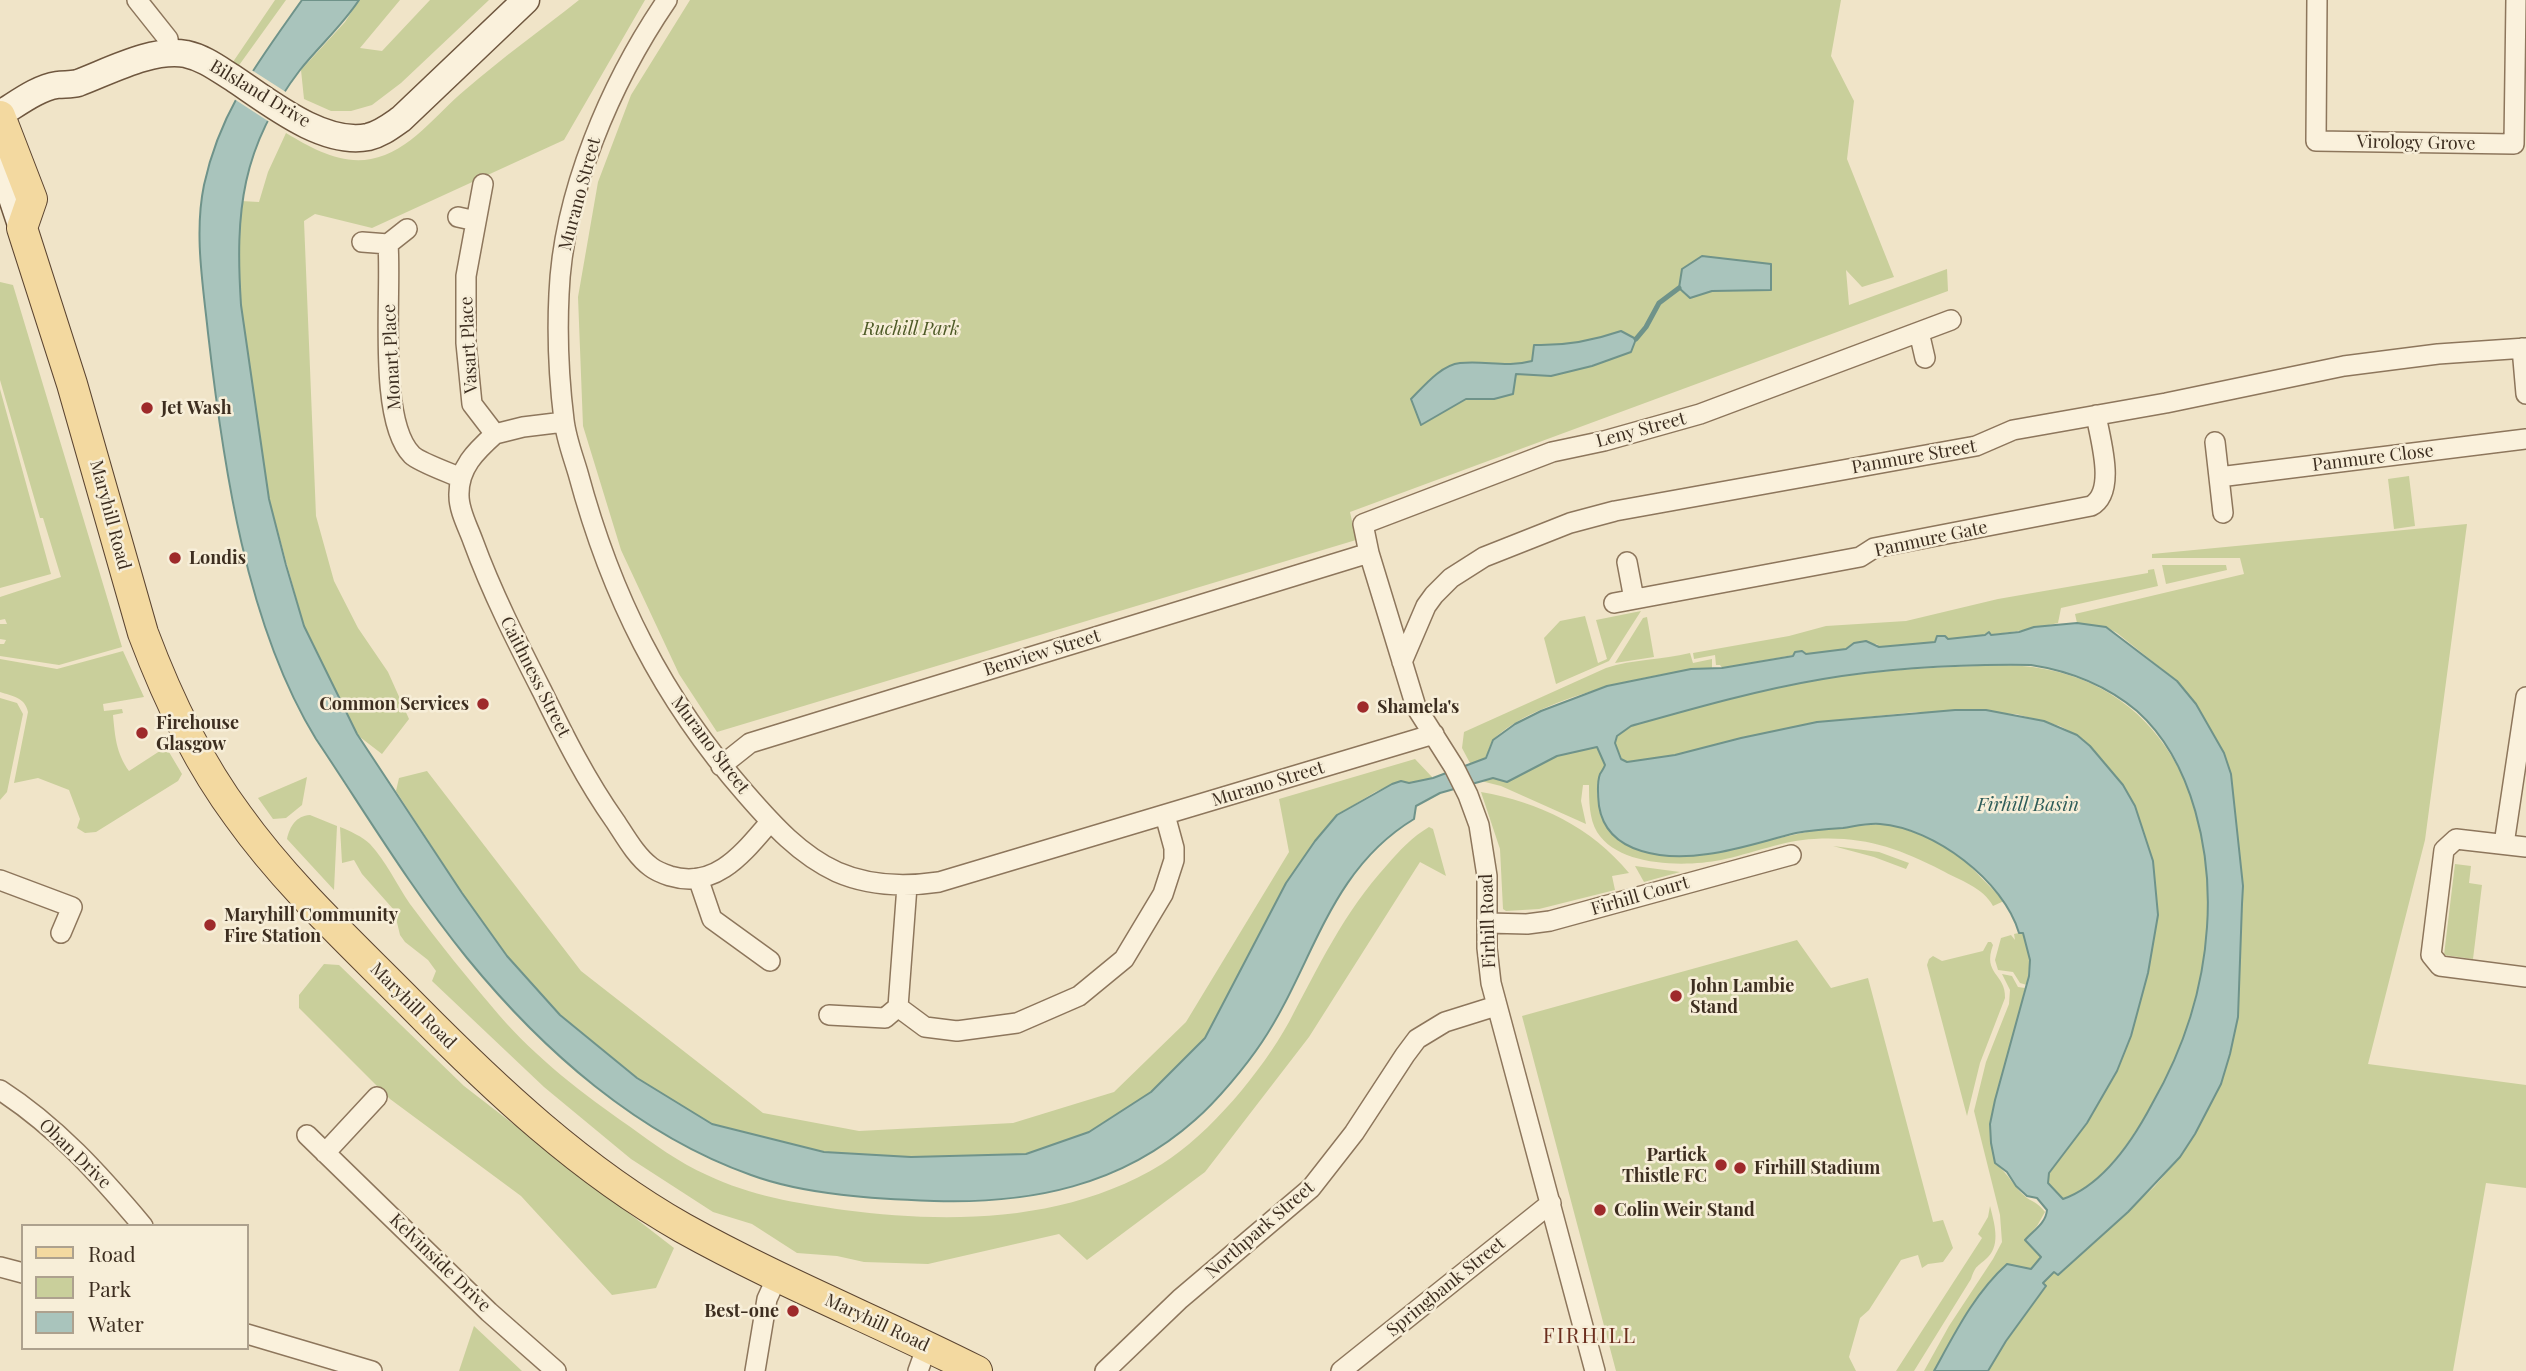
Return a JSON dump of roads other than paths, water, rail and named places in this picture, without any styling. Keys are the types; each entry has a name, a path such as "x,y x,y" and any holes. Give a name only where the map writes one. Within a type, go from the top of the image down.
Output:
{"main road":[{"name":"Bilsland Drive","path":"2,124 61,99 72,85 149,56 170,53 192,56 213,64 288,114 320,130 345,137 370,136 390,127 401,118 526,0"},
{"path":"2,124 32,199 11,220"},
{"path":"0,162 11,220"},
{"name":"Maryhill Road","path":"11,220 72,384 134,605 150,652 186,731 239,818 297,888 463,1056 533,1120 633,1197 683,1227 778,1275 923,1358 977,1371"}],"street":[{"path":"137,0 166,35 170,53"},
{"name":"Murano Street","path":"667,0 640,41 602,117 572,213 559,293 564,422 592,524 629,619 655,667 691,726 722,766 770,822 794,845 839,873 876,883 907,886 939,882 1434,734"},
{"name":"Virology Grove","path":"2318,0 2316,141 2514,144 2516,0"},
{"name":"Vasart Place","path":"483,184 467,219 466,343 471,404 495,434"},
{"path":"362,243 388,244 407,229"},
{"name":"Monart Place","path":"388,244 388,337 397,427 412,455 461,478"},
{"name":"Leny Street","path":"1363,524 1552,452 1604,441 1700,414 1951,320"},
{"path":"1919,332 1924,358"},
{"path":"2524,348 2526,394"},
{"name":"Panmure Street","path":"1402,662 1426,607 1434,594 1451,578 1484,557 1570,523 1615,511 1980,445 2013,430 2344,366 2438,354 2524,348"},
{"name":"Panmure Gate","path":"1614,603 1860,557 1874,548 2091,506 2101,498 2105,484 2096,415"},
{"path":"461,478 466,464 495,434 564,422"},
{"name":"Panmure Close","path":"2219,477 2526,439"},
{"path":"2215,442 2223,513"},
{"name":"Caithness Street","path":"461,478 460,507 486,575 525,659 595,792 631,845 650,867 676,877 698,878"},
{"name":"Firhill Road","path":"1363,524 1369,553 1416,707 1454,767 1479,825 1485,854 1488,958 1496,1006 1594,1370"},
{"name":"Benview Street","path":"722,766 750,743 1369,553"},
{"path":"1627,562 1634,599"},
{"path":"2504,844 2526,697"},
{"path":"898,1007 925,1027 957,1031 1017,1023 1079,996 1124,959 1163,894 1174,860 1174,848 1165,815"},
{"path":"770,822 729,866 716,874 698,878 712,919 770,961"},
{"path":"2526,847 2456,839 2444,850 2431,955 2440,966 2526,977"},
{"name":"Firhill Court","path":"1488,923 1527,924 1550,921 1791,855"},
{"path":"0,880 72,907 61,933"},
{"path":"829,1016 885,1018 898,1007 907,886"},
{"name":"Northpark Street","path":"1105,1371 1181,1299 1281,1216 1320,1179 1417,1039 1445,1022 1496,1006"},
{"name":"Oban Drive","path":"0,1090 42,1120 72,1148 141,1224"},
{"path":"326,1153 377,1097"},
{"name":"Kelvinside Drive","path":"307,1135 489,1312 556,1371"},
{"name":"Springbank Street","path":"1341,1371 1551,1203"},
{"path":"0,1268 21,1273"},
{"path":"755,1371 767,1299 778,1275"},
{"path":"248,1334 372,1371"}],"water":[{"name":"Firhill Basin","path":"302,0 359,0 300,70 280,98 265,126 246,182 241,210 239,271 241,305 269,499 304,626 357,734 507,956 560,1015 637,1078 712,1124 824,1152 911,1157 1026,1154 1089,1132 1151,1092 1205,1038 1286,883 1315,841 1337,815 1392,784 1433,778 1486,758 1493,740 1515,724 1607,686 1691,669 1722,668 1793,656 1795,652 1802,651 1806,654 1846,649 1854,643 1866,641 1879,647 1935,642 1937,636 1945,636 1948,639 2077,623 2106,627 2177,681 2196,704 2224,753 2231,774 2243,886 2238,1017 2221,1084 2195,1134 2180,1157 2128,1212 2058,1275 2054,1272 2043,1283 2046,1286 1988,1371 1934,1371 1966,1315 1995,1276 2007,1264 2031,1269 2041,1257 2025,1240 2042,1223 2047,1210 2037,1198 2027,1196 2007,1172 1995,1163 1991,1143 1990,1124 1995,1100 2029,976 2030,960 2023,933 2019,933 1999,895 1964,860 1922,835 1901,828 1871,824 1808,831 1730,850 1692,856 1658,855 1626,845 1604,823 1599,806 1598,781 1605,765 1597,747 1557,756 1507,782 1493,778 1440,793 1416,806 1414,819 1385,840 1361,865 1342,892 1280,1012 1262,1042 1231,1083 1204,1112 1166,1143 1105,1175 1073,1186 1005,1199 934,1201 865,1197 772,1182 709,1158 670,1137 631,1113 560,1057 496,992 446,932 316,739 292,694 255,595 241,542 221,436 200,259 201,203 211,158 231,110 256,66","holes":["2031,665 2074,675 2113,694 2137,711 2157,732 2186,783 2195,811 2202,840 2208,899 2205,950 2196,996 2182,1041 2163,1083 2136,1132 2115,1160 2091,1183 2063,1199 2048,1183 2049,1173 2087,1123 2117,1071 2131,1036 2148,973 2158,915 2153,861 2135,806 2123,785 2090,746 2077,735 2044,721 1986,710 1955,710 1817,722 1675,755 1627,762 1621,759 1615,743 1617,736 1631,726 1799,683 1901,669"]},
{"path":"1702,256 1771,264 1771,290 1712,291 1690,298 1679,288 1682,269"},
{"path":"1621,331 1636,339 1631,352 1592,366 1551,376 1516,374 1513,394 1494,399 1466,399 1421,425 1411,399 1446,368 1460,363 1513,364 1532,361 1534,345 1578,342"}],"waterway":[{"path":"1636,339 1659,303 1679,288"}],"place":[{"name":"Jet Wash","path":"147,408"},
{"name":"Londis","path":"175,558"},
{"name":"Common Services","path":"483,704"},
{"name":"Shamela's","path":"1363,707"},
{"name":"Firehouse Glasgow","path":"142,733"},
{"name":"Maryhill Community Fire Station","path":"210,925"},
{"name":"John Lambie Stand","path":"1676,996"},
{"name":"Partick Thistle FC","path":"1721,1165"},
{"name":"Firhill Stadium","path":"1740,1168"},
{"name":"Colin Weir Stand","path":"1600,1210"},
{"name":"Best-one","path":"793,1311"}],"district":[{"name":"FIRHILL","path":"1590,1336"}],"park label":[{"name":"Ruchill Park","path":"911,329"}]}
